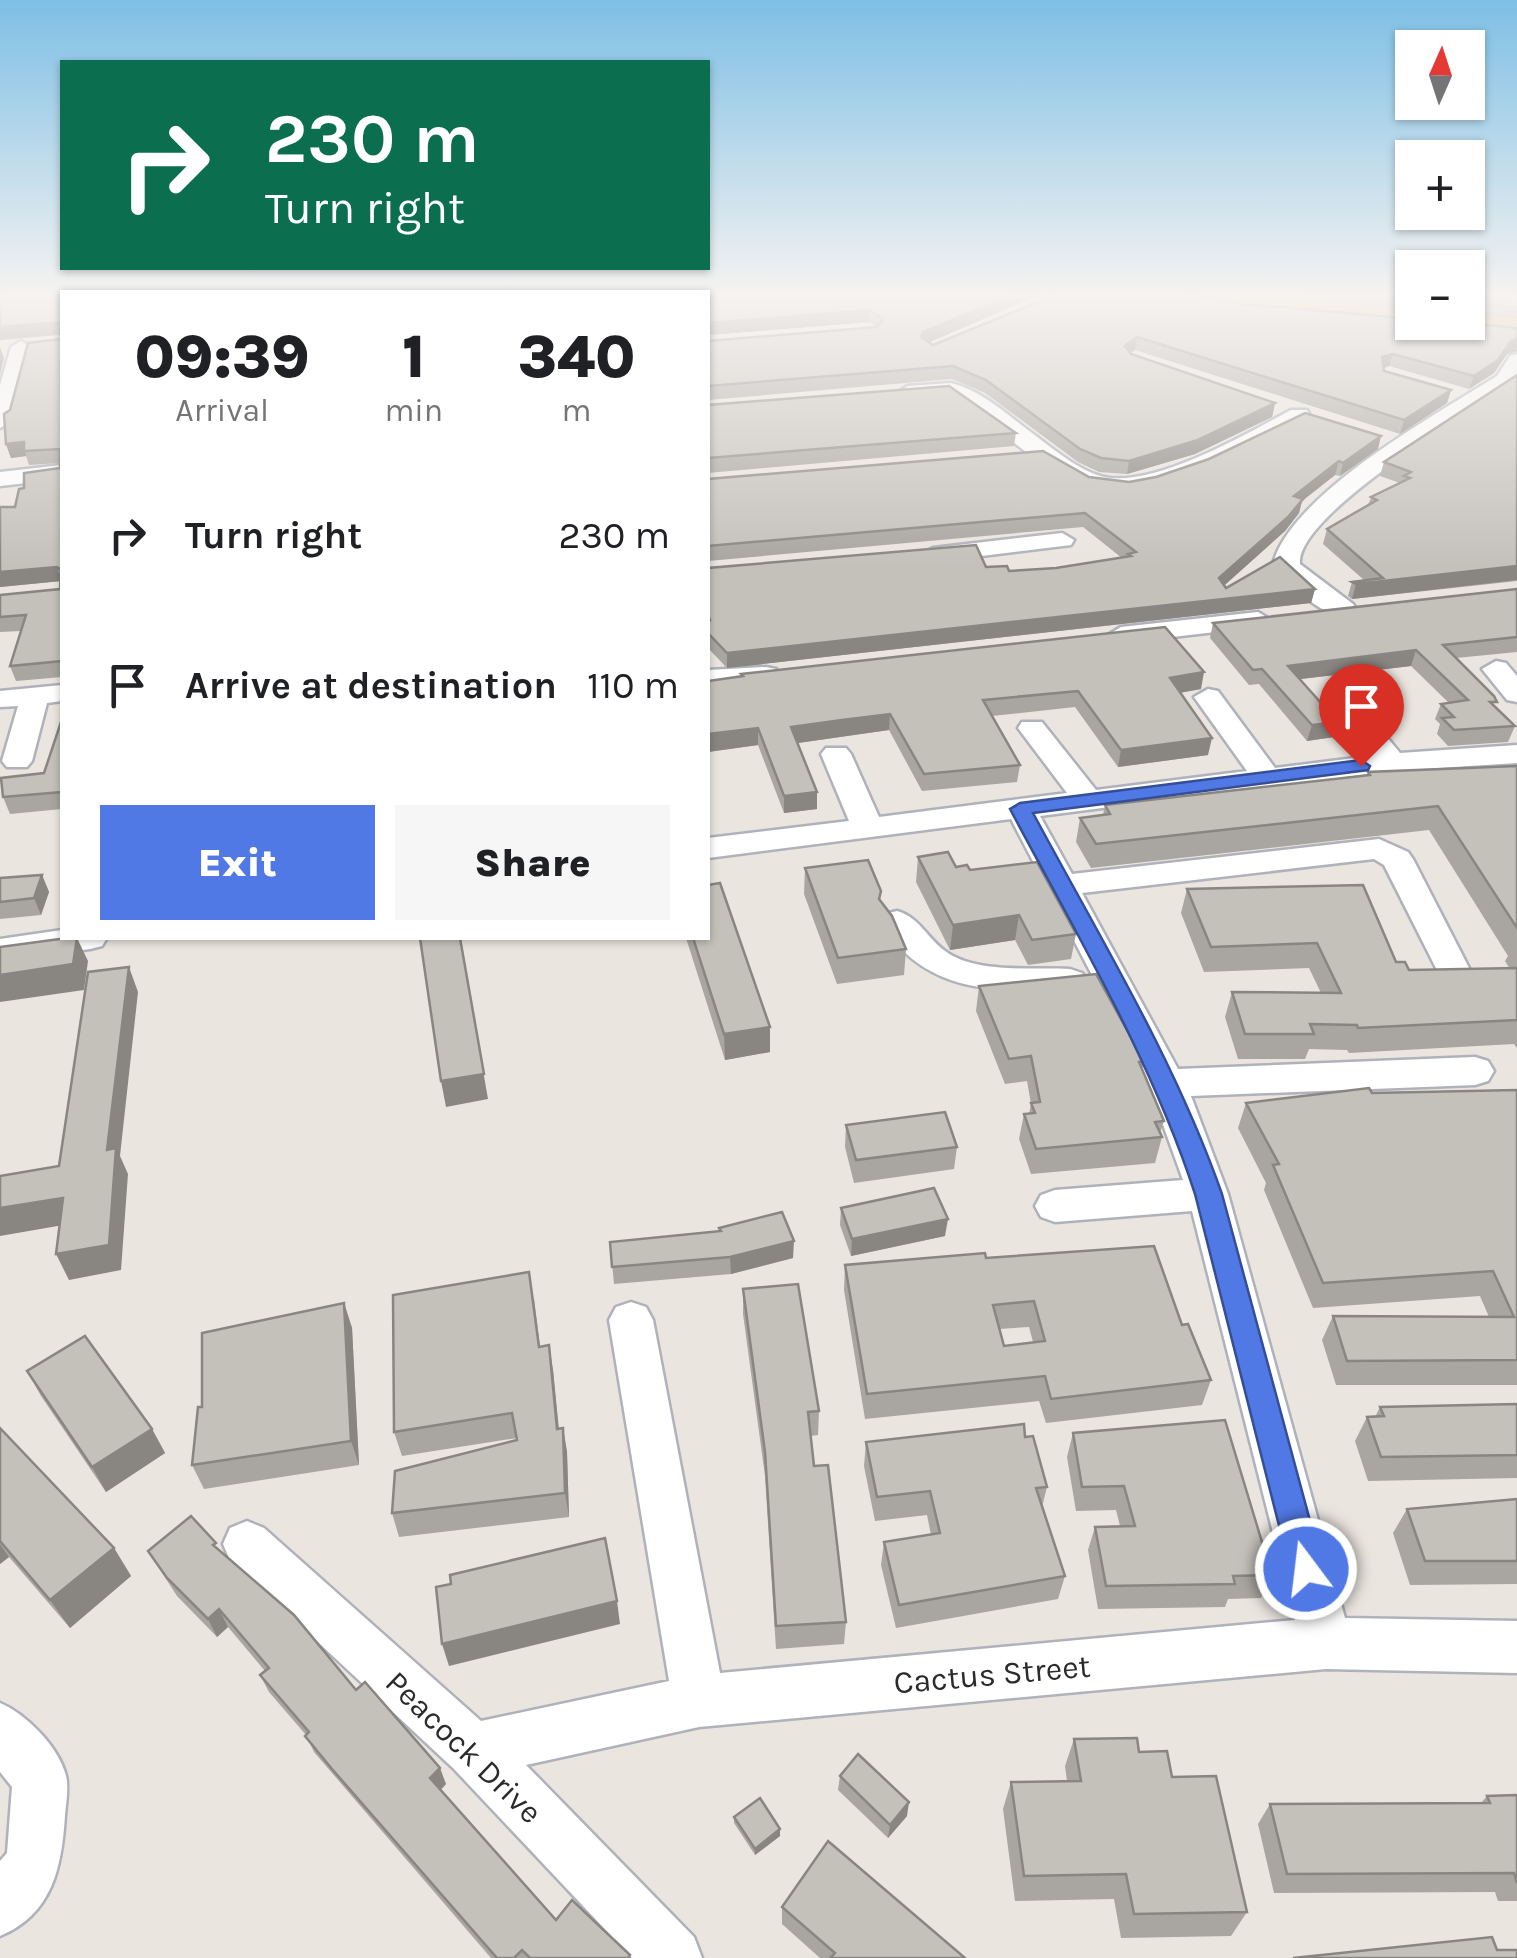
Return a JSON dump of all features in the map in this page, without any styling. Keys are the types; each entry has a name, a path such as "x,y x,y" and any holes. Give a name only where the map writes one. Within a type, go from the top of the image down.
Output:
{"street":[{"path":"0,422 5,383"},
{"path":"1093,638 1353,609 1292,572 1286,560 1288,547 1304,525 1340,493 1499,383"},
{"path":"883,394 936,389 966,394 1048,454 1093,481 1128,484 1227,452 1308,418 1263,403"},
{"path":"1439,390 1472,400"},
{"path":"1369,436 1404,446"},
{"path":"1009,458 1048,454"},
{"path":"0,479 60,472"},
{"path":"905,558 1062,540"},
{"path":"1496,669 1517,694"},
{"path":"717,679 785,673"},
{"path":"1365,691 1349,700 1349,709 1392,762"},
{"path":"0,699 49,695"},
{"path":"17,761 49,695"},
{"path":"1208,697 1268,778"},
{"path":"1032,728 1088,800"},
{"path":"836,754 868,828"},
{"path":"710,848 1392,762 1517,754"},
{"path":"1020,809 1166,1083 1208,1194 1326,1644"},
{"path":"1062,885 1380,849 1397,858 1452,968"},
{"path":"897,922 934,961 977,976 1024,982 1111,981"},
{"path":"0,950 69,940"},
{"path":"1166,1083 1475,1072"},
{"path":"1055,1206 1208,1194"},
{"path":"631,1320 699,1702"},
{"name":"Peacock Drive","path":"247,1544 473,1750 673,1958"},
{"name":"Cactus Street","path":"473,1750 699,1702 1326,1644 1517,1647"},
{"path":"0,1730 40,1778 34,1864 0,1907"}],"building":[{"path":"17,383 60,383 60,449 24,451 24,442 6,444 4,414 10,410"},
{"path":"991,383 1217,383 1275,403 1198,440 1129,461 1101,458 1080,449"},
{"path":"1286,383 1428,383 1451,390 1404,420"},
{"path":"1504,383 1517,383 1517,566 1352,582 1383,578 1327,529 1377,500 1371,497 1410,478 1404,476 1411,472 1384,462"},
{"path":"949,386 1016,433 710,458 710,405"},
{"path":"1305,413 1381,436 1343,463 1339,461 1294,496 1303,499 1288,517 1219,578 1226,588 1280,557 1315,589 727,653 710,635 710,568 976,545 986,567 1007,566 1009,571 1056,568 1136,552 1085,513 710,546 710,479 1043,451 1089,477 1129,482 1209,459"},
{"path":"60,468 60,569 0,572 0,507 15,507 19,489 24,488 24,473"},
{"path":"60,589 60,661 10,666 26,615 0,617 0,595"},
{"path":"1517,589 1517,637 1443,645 1494,696 1497,702 1490,702 1515,726 1454,730 1442,718 1454,717 1441,704 1468,700 1416,650 1288,666 1338,722 1312,725 1262,669 1253,670 1213,623"},
{"path":"1165,627 1204,672 1170,678 1212,738 1121,750 1078,691 983,700 1020,765 924,774 890,714 842,720 791,727 817,792 784,796 758,728 710,734 710,681 741,674"},
{"path":"60,725 60,792 3,797 1,778 44,773"},
{"path":"1517,766 1517,928 1438,806 1096,844 1080,818 1110,814 1105,805 1370,775 1368,772"},
{"path":"948,852 956,867 967,865 970,870 1037,862 1076,934 1032,940 1019,915 953,925 918,857"},
{"path":"868,860 881,891 879,899 892,916 906,949 838,958 805,868"},
{"path":"42,875 34,898 0,902 0,878"},
{"path":"720,883 770,1027 724,1034 694,940 710,940 710,885"},
{"path":"1363,885 1396,962 1405,962 1409,970 1517,968 1517,1020 1358,1028 1310,1024 1314,1034 1245,1034 1232,992 1341,993 1317,943 1211,947 1187,889"},
{"path":"77,940 73,964 0,975 0,947"},
{"path":"420,940 460,940 484,1074 441,1081"},
{"path":"129,967 107,1150 116,1148 109,1245 56,1254 63,1198 0,1208 0,1176 59,1166 88,972"},
{"path":"1096,974 1144,1061 1139,1062 1164,1121 1155,1122 1162,1137 1036,1149 1024,1114 1035,1113 1031,1103 1040,1102 1031,1056 1009,1059 979,986"},
{"path":"1369,1088 1372,1093 1517,1090 1517,1360 1347,1361 1333,1316 1514,1317 1493,1271 1323,1283 1273,1165 1279,1164 1246,1103"},
{"path":"945,1112 957,1147 856,1160 846,1125"},
{"path":"934,1188 948,1219 852,1239 841,1208"},
{"path":"782,1212 794,1241 730,1257 612,1267 610,1242 721,1231 719,1228"},
{"path":"1154,1246 1182,1325 1188,1324 1211,1380 1051,1399 1045,1376 867,1394 845,1265 985,1253 986,1258","holes":["1034,1301 1045,1341 1004,1346 993,1305"]},
{"path":"529,1272 539,1347 549,1345 557,1429 563,1428 565,1493 392,1513 395,1471 517,1440 512,1413 394,1432 393,1295"},
{"path":"798,1284 819,1411 808,1412 814,1466 828,1465 846,1622 776,1626 765,1452 743,1289"},
{"path":"344,1303 351,1441 192,1465 198,1407 202,1407 202,1333"},
{"path":"85,1336 152,1429 92,1467 27,1371"},
{"path":"1517,1404 1517,1455 1381,1457 1367,1417 1384,1416 1380,1407"},
{"path":"1225,1420 1272,1575 1233,1576 1235,1584 1106,1586 1095,1527 1135,1526 1124,1486 1082,1487 1073,1433"},
{"path":"1024,1424 1025,1437 1033,1436 1047,1487 1036,1488 1065,1576 899,1605 884,1542 940,1533 930,1491 877,1497 866,1442"},
{"path":"0,1428 114,1548 50,1600 0,1541"},
{"path":"1517,1499 1517,1561 1425,1561 1407,1509"},
{"path":"191,1516 216,1543 213,1545 294,1615 356,1690 365,1682 440,1768 430,1778 556,1920 572,1900 630,1955 628,1958 530,1958 522,1950 514,1958 497,1958 305,1736 309,1732 260,1675 269,1668 219,1609 208,1619 167,1578 148,1551"},
{"path":"605,1538 617,1601 442,1644 436,1587 451,1584 450,1575"},
{"path":"1137,1738 1139,1752 1167,1751 1172,1777 1216,1776 1247,1912 1134,1914 1126,1874 1024,1876 1011,1782 1081,1781 1074,1739"},
{"path":"858,1754 909,1802 890,1825 840,1776"},
{"path":"1517,1795 1517,1883 1514,1873 1287,1874 1270,1804 1490,1803 1487,1796"},
{"path":"760,1798 780,1829 755,1849 734,1817"},
{"path":"828,1841 965,1958 830,1958 835,1953 782,1907"},
{"path":"1492,1937 1497,1950 1517,1950 1517,1958 1293,1958"}],"route":[{"path":"1306,1569 1191,1142 1166,1083 1020,809 1361,766"}]}
